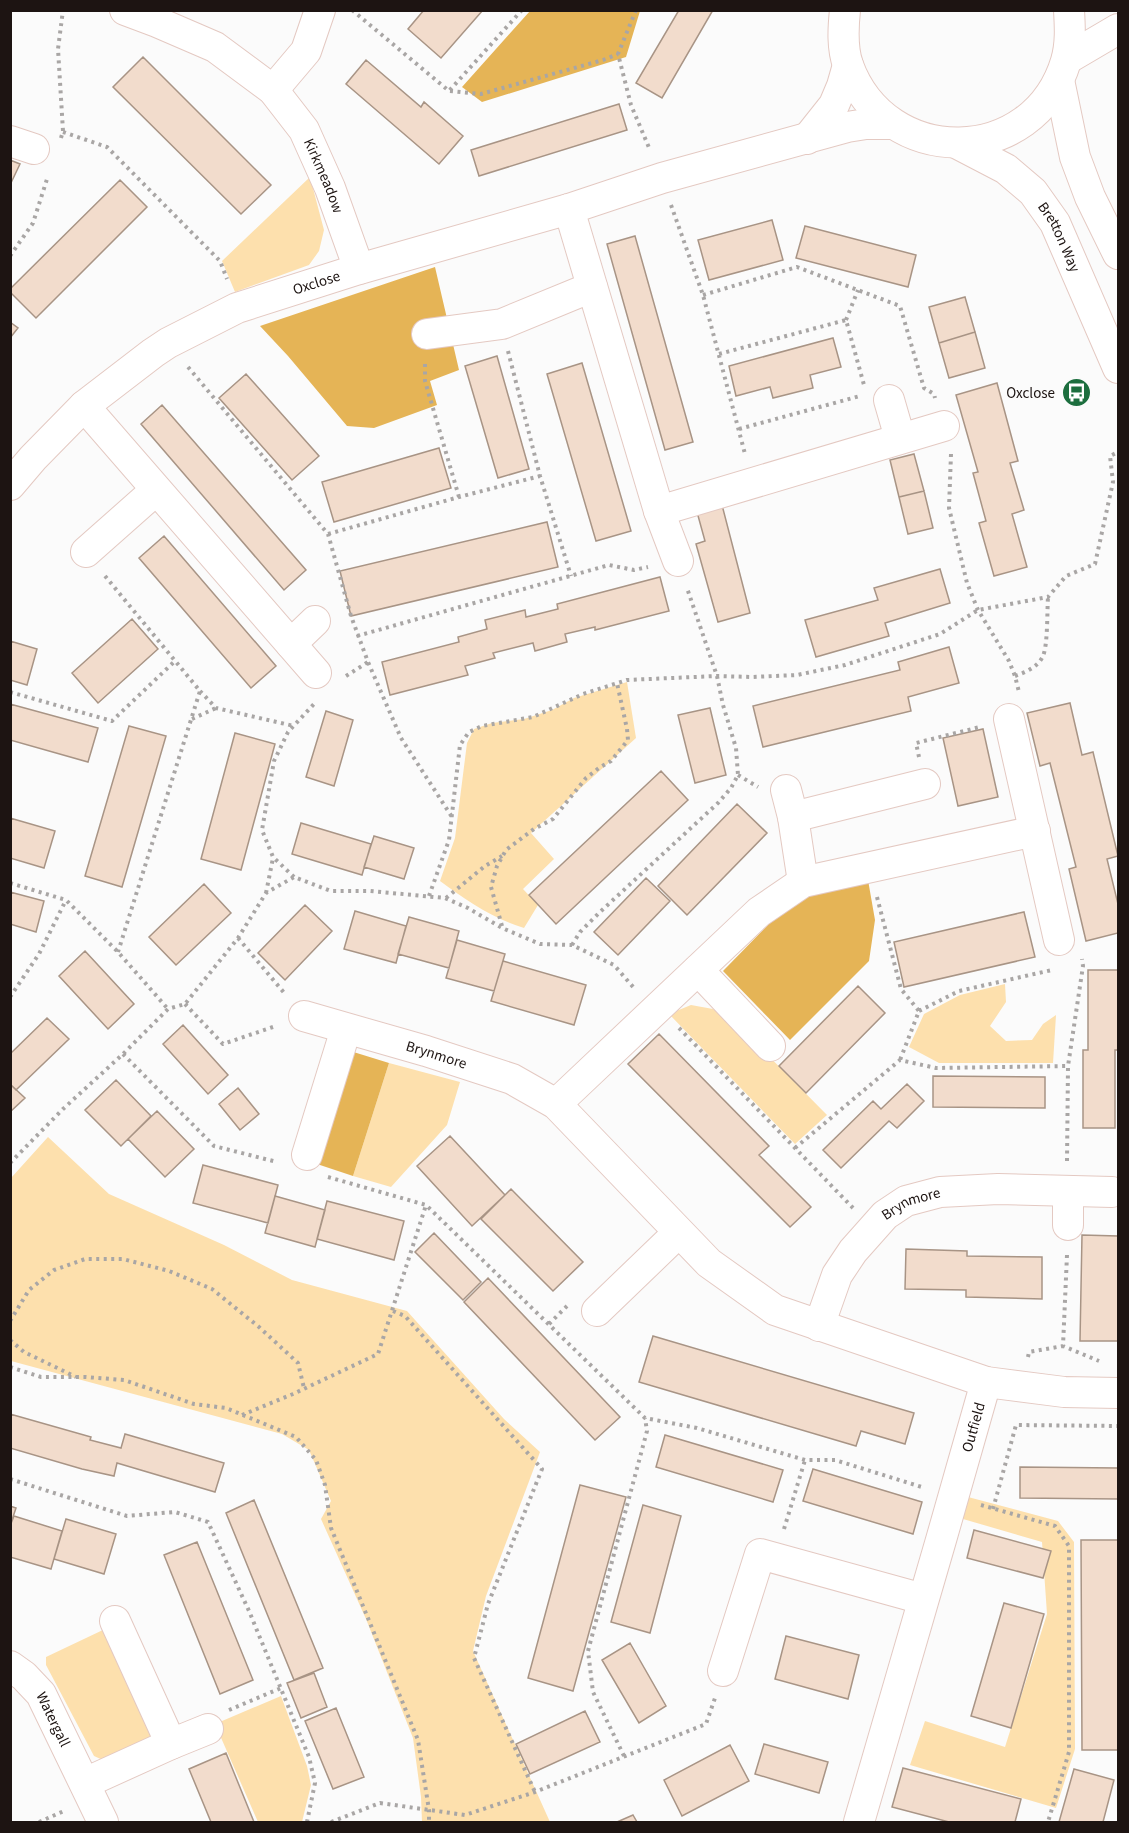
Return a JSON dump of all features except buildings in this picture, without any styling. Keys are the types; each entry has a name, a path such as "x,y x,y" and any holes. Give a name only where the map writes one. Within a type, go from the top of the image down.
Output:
{"street":[{"name":"Kirkmeadow","path":"125,10 215,47 273,90 304,130 330,188 359,269"},
{"path":"273,90 306,51 320,10"},
{"path":"845,10 843,37 848,65 865,98 892,124 926,140 958,144 990,139 1018,126 1042,106 1063,69 1070,36 1069,10"},
{"path":"1101,10 1119,14"},
{"path":"1063,69 1119,29"},
{"path":"807,139 834,105 848,65"},
{"path":"1063,69 1075,157 1090,197 1119,254"},
{"name":"Oxclose","path":"10,485 84,406 168,343 237,308 359,269 569,209 662,178 847,127 892,124"},
{"name":"Bretton Way","path":"958,144 1006,169 1033,192 1055,223 1119,368"},
{"path":"569,209 659,511 678,561"},
{"path":"427,334 502,324 592,287"},
{"path":"890,400 900,438"},
{"path":"84,406 324,685"},
{"path":"659,511 944,426"},
{"path":"86,552 156,490"},
{"path":"291,644 315,621"},
{"path":"1009,719 1035,831 1059,955"},
{"path":"803,882 789,803 925,784"},
{"path":"556,1104 759,912 803,882 1035,831"},
{"path":"698,970 770,1046"},
{"name":"Brynmore","path":"304,1016 426,1051 512,1079 556,1104 709,1263 775,1310 986,1382"},
{"path":"303,1164 346,1029"},
{"name":"Brynmore","path":"819,1326 837,1275 853,1251 885,1215 906,1201 940,1191 998,1189 1112,1192"},
{"path":"1068,1191 1068,1225"},
{"path":"597,1311 678,1233"},
{"name":"Outfield","path":"859,1822 986,1382 1064,1392 1119,1393"},
{"path":"723,1671 760,1554 923,1599"},
{"path":"115,1621 171,1744"},
{"name":"Watergall","path":"10,1666 24,1676 41,1694 103,1822"},
{"path":"85,1783 208,1729"}],"path":[{"path":"352,10 449,91 481,94 618,54"},
{"path":"449,91 522,10"},
{"path":"636,10 618,54 631,105 662,178 703,296 753,482"},
{"path":"63,131 107,147 220,261 237,308"},
{"path":"739,429 866,394 846,320 858,290"},
{"path":"719,354 846,320"},
{"path":"502,324 540,476 571,576"},
{"path":"427,334 425,381 459,497"},
{"path":"168,343 328,534 357,636 401,738 452,818"},
{"path":"1015,676 1031,670 1043,657 1048,597 1066,576 1095,564 1113,482 1110,456 1119,452"},
{"path":"328,534 540,476"},
{"path":"86,552 216,708 294,726"},
{"path":"357,636 609,565 634,570 678,561 717,676 736,748 738,775 731,788 718,803 600,912 580,932 572,945"},
{"path":"429,896 449,840 460,745 469,732 482,726 533,717 583,694 617,683 653,678 797,675 845,665 940,634 978,610 1048,597"},
{"path":"10,692 112,721 175,661"},
{"path":"368,662 324,685 288,732 274,761 262,830 273,857 294,877 330,891 370,891 445,898 468,908 502,928 540,944 572,945 614,965 872,1228"},
{"path":"502,928 491,887 497,866 506,850 553,819 586,778 610,761 628,740 617,683"},
{"path":"118,952 200,691"},
{"path":"191,719 216,708"},
{"path":"925,784 916,743 1009,719"},
{"path":"445,898 485,866 503,855"},
{"path":"10,1163 168,1009 184,1004 238,939 266,893 273,857"},
{"path":"266,893 294,877"},
{"path":"10,883 66,900 118,952 168,1009"},
{"path":"877,897 902,989 919,1011"},
{"path":"10,997 39,954 66,900"},
{"path":"184,1004 223,1044 304,1016 238,939"},
{"path":"795,1148 900,1060 919,1011 959,991 1036,972 1059,955"},
{"path":"1071,967 1083,966"},
{"path":"123,1054 214,1146 303,1164 426,1205 645,1418 697,1428 805,1460 835,1460 1054,1526 1069,1546 1069,1752 1048,1822"},
{"path":"900,1060 936,1068 1068,1066"},
{"path":"242,1415 378,1354 426,1205"},
{"path":"1063,1346 1068,1225"},
{"path":"10,1321 29,1290 54,1270 85,1259 123,1259 169,1271 212,1289 259,1327 298,1363 304,1388"},
{"path":"393,1311 405,1316 542,1469 488,1605 474,1658 534,1792"},
{"path":"10,1340 24,1352 77,1377"},
{"path":"1029,1352 1063,1346 1100,1361"},
{"path":"10,1367 41,1377 124,1380 194,1404 226,1408 296,1437 316,1460 326,1485 331,1528 418,1740 429,1822"},
{"path":"624,1756 593,1692 588,1651 647,1431 645,1418"},
{"path":"993,1509 1016,1425 1119,1426"},
{"path":"776,1558 805,1460"},
{"path":"10,1479 127,1516 175,1512 207,1522 249,1611 309,1757 315,1783 307,1822"},
{"path":"331,1822 380,1803 465,1815 534,1792 706,1724 723,1671"},
{"path":"208,1729 213,1717 281,1688"}],"shaded area":[{"path":"530,11 640,11 626,57 482,102 462,87"},
{"path":"310,177 324,230 319,251 309,265 235,292 222,261"},
{"path":"435,267 459,370 430,381 437,405 374,428 347,426 260,326"},
{"path":"627,682 636,738 531,833 554,859 523,889 538,905 524,928 480,908 440,881 455,838 467,743 474,729 492,723 524,719 552,710 574,698"},
{"path":"868,880 875,920 869,961 790,1040 723,971 799,893"},
{"path":"1005,984 1006,1002 990,1026 1006,1041 1032,1040 1043,1024 1056,1015 1053,1063 939,1063 909,1047 924,1014 960,995"},
{"path":"691,1005 713,1009 726,1017 748,1035 827,1115 795,1144 669,1014"},
{"path":"347,1050 389,1063 353,1176 314,1163"},
{"path":"389,1063 460,1082 447,1125 391,1187 353,1176"},
{"path":"48,1137 109,1194 224,1245 292,1280 407,1311 504,1419 540,1452 486,1596 473,1651 550,1822 422,1822 413,1738 366,1619 321,1519 331,1501 309,1450 282,1434 11,1361 11,1178"},
{"path":"968,1497 1058,1521 1074,1542 1075,1749 1056,1808 910,1765 925,1721 1005,1747 1047,1614 1042,1542 963,1519"},
{"path":"105,1629 153,1732 150,1742 105,1761 94,1756 46,1665 46,1657"},
{"path":"281,1696 307,1766 311,1785 302,1822 258,1822 215,1724"}],"place":[{"name":"Oxclose","path":"1076,393"}]}
